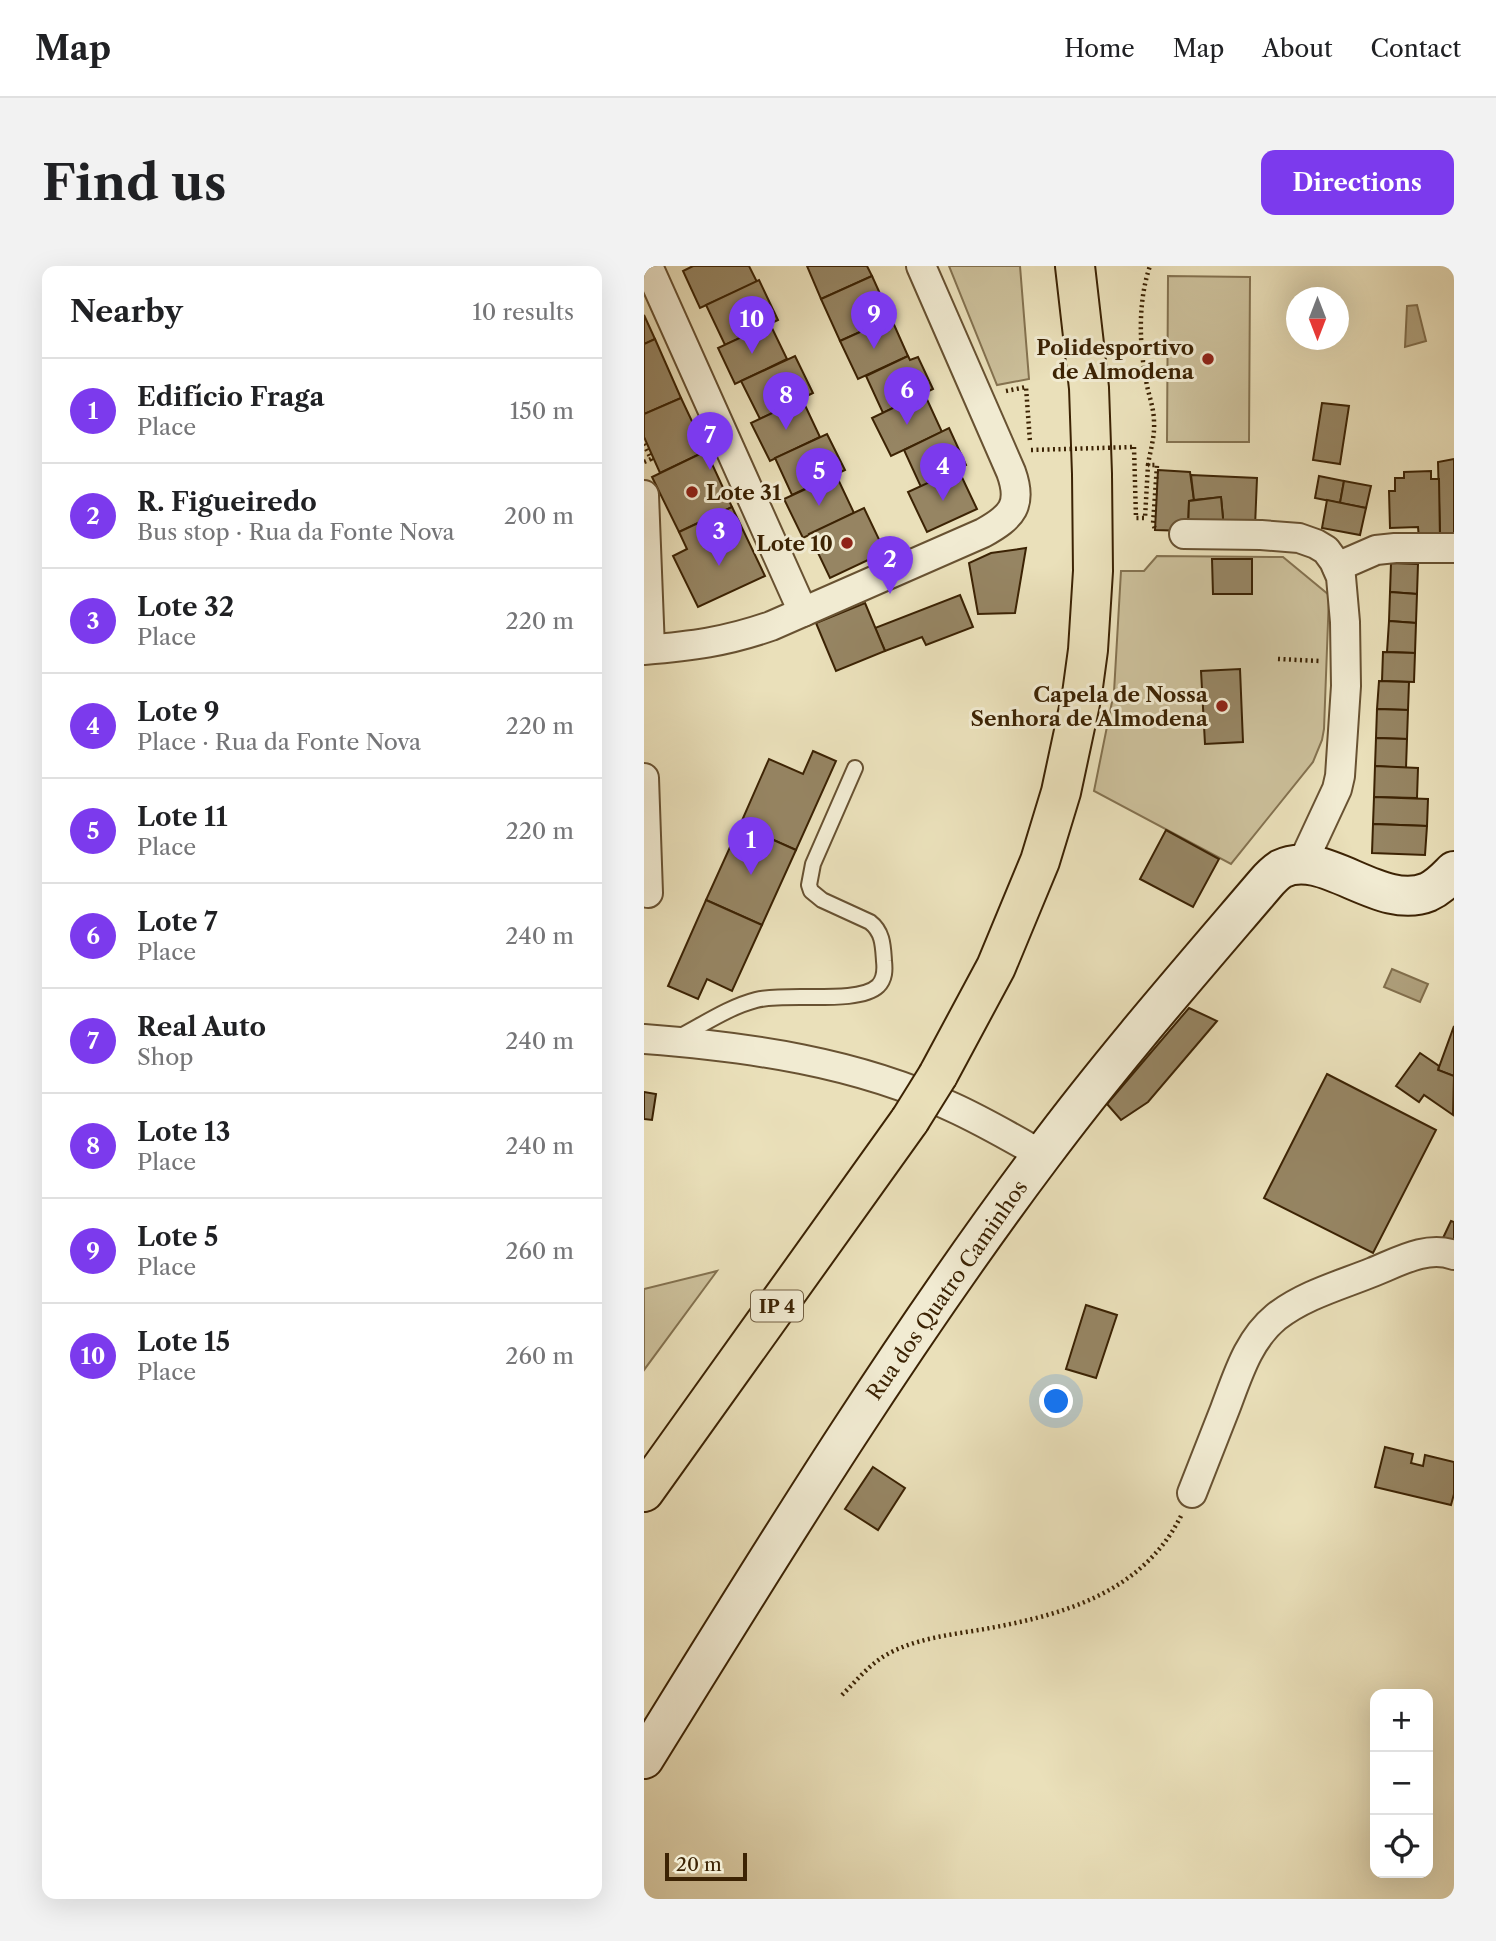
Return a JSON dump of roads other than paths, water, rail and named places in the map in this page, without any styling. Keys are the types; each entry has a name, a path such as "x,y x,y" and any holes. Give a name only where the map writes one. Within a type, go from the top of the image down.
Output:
{"highway":[{"name":"IP 4","path":"927,1073 1013,864 1035,798 1070,648 1077,569 1078,475 1072,384 1059,266"},
{"name":"IP 4","path":"644,1492 900,1116 996,967 1040,861 1061,792 1082,694 1093,571 1089,388 1075,266"},
{"name":"IP 4","path":"644,1455 829,1205 900,1116"}],"street":[{"path":"648,266 803,612"},
{"path":"644,495 647,649 727,640 771,626 983,533 1001,522 1012,511 1017,498 1015,482 920,266"},
{"path":"1184,534 1261,535 1306,539 1326,550 1341,577 1346,662 1340,776 1337,789 1302,864 1398,895 1427,892 1436,888 1454,871"},
{"path":"1337,567 1382,549 1454,548"},
{"path":"644,778 648,893"},
{"name":"Rua dos Quatro Caminhos","path":"644,1759 909,1340 1042,1155 1115,1062 1265,884 1284,867 1302,864"},
{"path":"658,1040 762,1051 875,1079 950,1106 1042,1155"},
{"path":"1192,1493 1245,1357 1257,1336 1275,1318 1313,1295 1414,1256 1433,1251 1454,1255"}],"lane":[{"path":"658,1040 757,1000 775,997 851,996 872,990 883,980 883,944 877,927 822,900 811,891 810,884 813,864 855,768"}],"place":[{"name":"Lote 5","path":"874,349"},
{"name":"Lote 15","path":"752,354"},
{"name":"Polidesportivo de Almodena","path":"1208,359"},
{"name":"Lote 7","path":"907,425"},
{"name":"Lote 13","path":"786,430"},
{"name":"Real Auto","path":"710,470"},
{"name":"Lote 31","path":"692,492"},
{"name":"Lote 9","path":"943,501"},
{"name":"Lote 11","path":"819,506"},
{"name":"Lote 10","path":"847,543"},
{"name":"Lote 32","path":"719,566"},
{"name":"R. Figueiredo","path":"890,594"},
{"name":"Capela de Nossa Senhora de Almodena","path":"1222,706"},
{"name":"Edifício Fraga","path":"751,875"}]}
